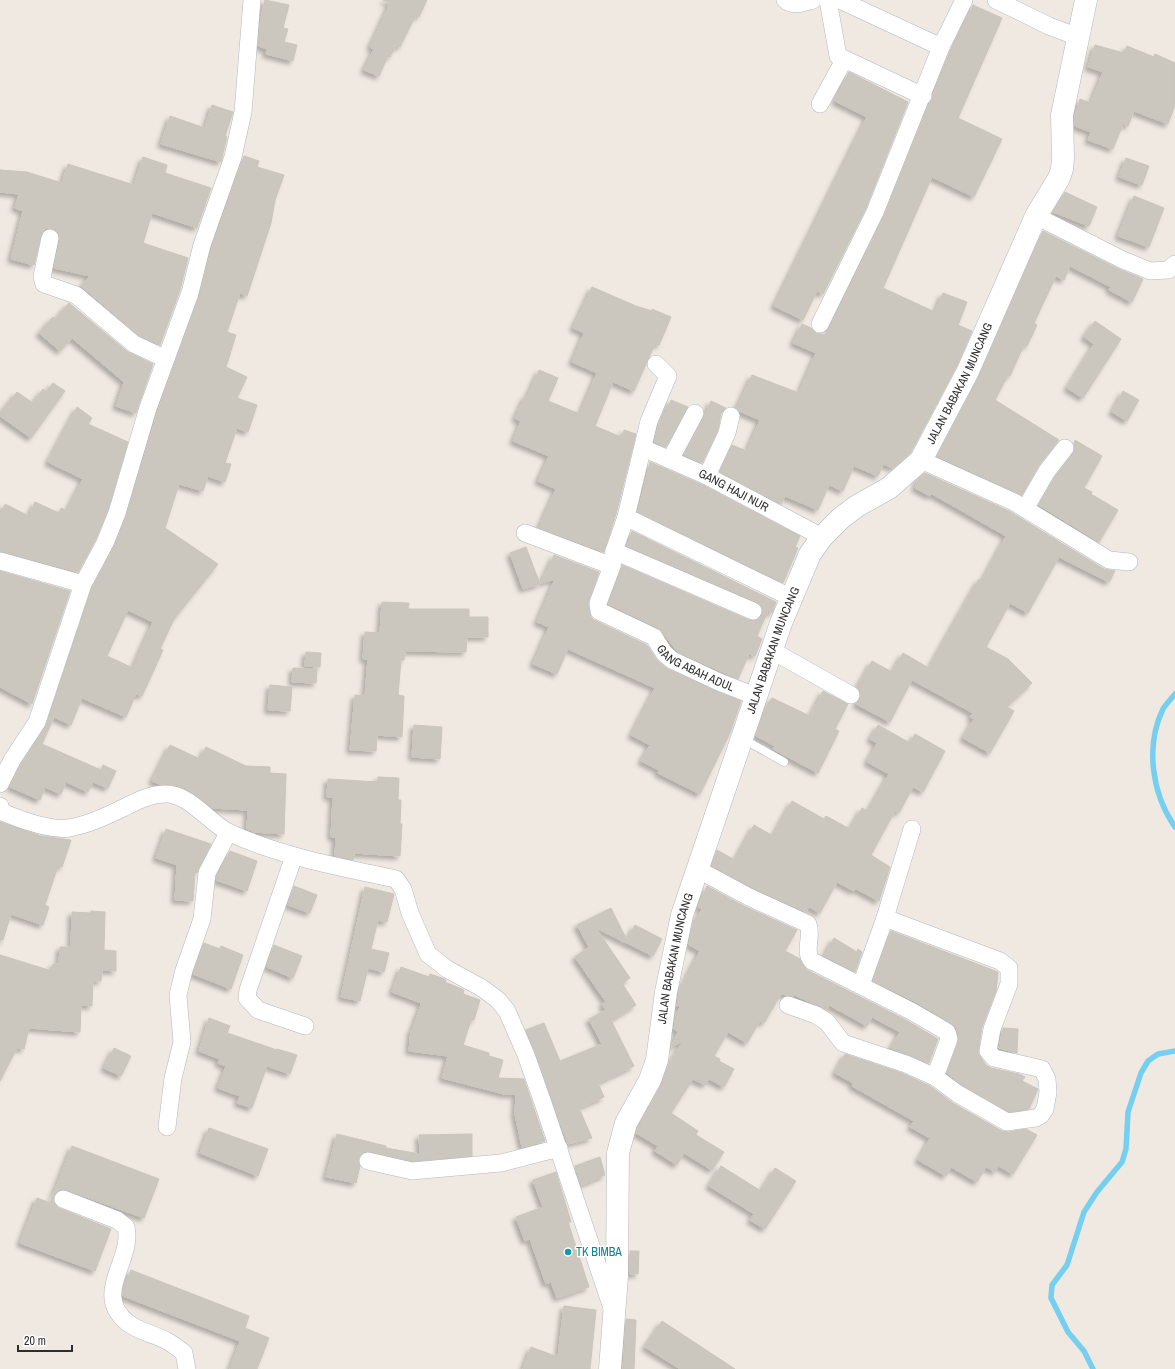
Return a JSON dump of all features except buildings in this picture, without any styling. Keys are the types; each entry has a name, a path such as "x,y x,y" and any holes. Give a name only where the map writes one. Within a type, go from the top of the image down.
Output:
{"street":[{"path":"0,784 12,760 37,722 83,584 104,543 117,512 144,420 190,293 202,245 233,157 244,112 252,0"},
{"path":"785,0 790,4 813,0"},
{"path":"828,0 838,56 923,96"},
{"path":"840,0 941,47"},
{"path":"820,324 875,212 923,96 941,47 964,0"},
{"path":"996,0 1049,26 1078,37"},
{"name":"JALAN BABAKAN MUNCANG","path":"610,1369 615,1317 619,1236 618,1153 626,1123 650,1080 657,1060 671,964 682,915 755,696 771,650 810,554 822,537 841,518 857,506 889,488 920,460 968,371 1036,216 1062,170 1062,115 1086,0"},
{"path":"820,104 844,60"},
{"path":"1036,216 1123,260 1150,271 1168,270 1175,264"},
{"path":"50,238 42,277 44,284 76,295 134,344 166,360"},
{"path":"613,558 626,517 649,421 668,376 656,364"},
{"path":"670,460 694,413"},
{"path":"707,476 727,433 732,416"},
{"name":"GANG HAJI NUR","path":"643,448 707,476 822,537"},
{"path":"1025,509 1047,471 1064,448"},
{"path":"920,460 1014,502 1109,560 1129,562"},
{"path":"626,517 792,598"},
{"path":"526,533 613,558 753,611"},
{"name":"GANG ABAH ADUL","path":"613,558 598,603 600,612 654,637 664,653 672,660 719,682 755,696"},
{"path":"0,561 83,584"},
{"path":"771,650 851,695"},
{"path":"1,811 20,820 53,828 68,829 90,822 152,795 167,794 178,797 202,811 228,833 294,856 396,879 399,882 410,913 428,954 447,969 482,988 498,1000 507,1011 526,1055 559,1148 615,1317"},
{"path":"861,985 885,918 912,829"},
{"path":"167,1127 173,1078 182,1042 178,995 184,970 202,919 207,873 228,833"},
{"path":"294,856 248,990 247,998 258,1010 305,1026"},
{"path":"697,869 749,897 808,924 811,931 808,951 809,958 947,1032 949,1039 935,1078"},
{"path":"788,1005 816,1014 827,1022 843,1043 906,1064 935,1078 958,1094 1007,1122 1036,1118 1041,1115 1048,1092 1047,1079 1042,1069 994,1058 988,1051 992,1029 1009,984 1009,968 1000,960 885,918"},
{"path":"368,1161 412,1171 501,1163 559,1148"},
{"path":"63,1199 117,1220 126,1227 128,1236 113,1288 113,1302 128,1322 142,1332 167,1341 184,1353 187,1369"}],"lane":[{"path":"741,738 784,762"}],"waterway":[{"path":"1175,694 1163,709 1157,723 1153,754 1156,785 1167,814 1175,827"},
{"path":"1093,1369 1084,1351 1068,1332 1051,1298 1052,1285 1067,1265 1084,1212 1097,1192 1122,1162 1126,1149 1128,1112 1141,1073 1148,1061 1158,1054 1175,1051"}],"place":[{"name":"TK BIMBA","path":"568,1252"}]}
